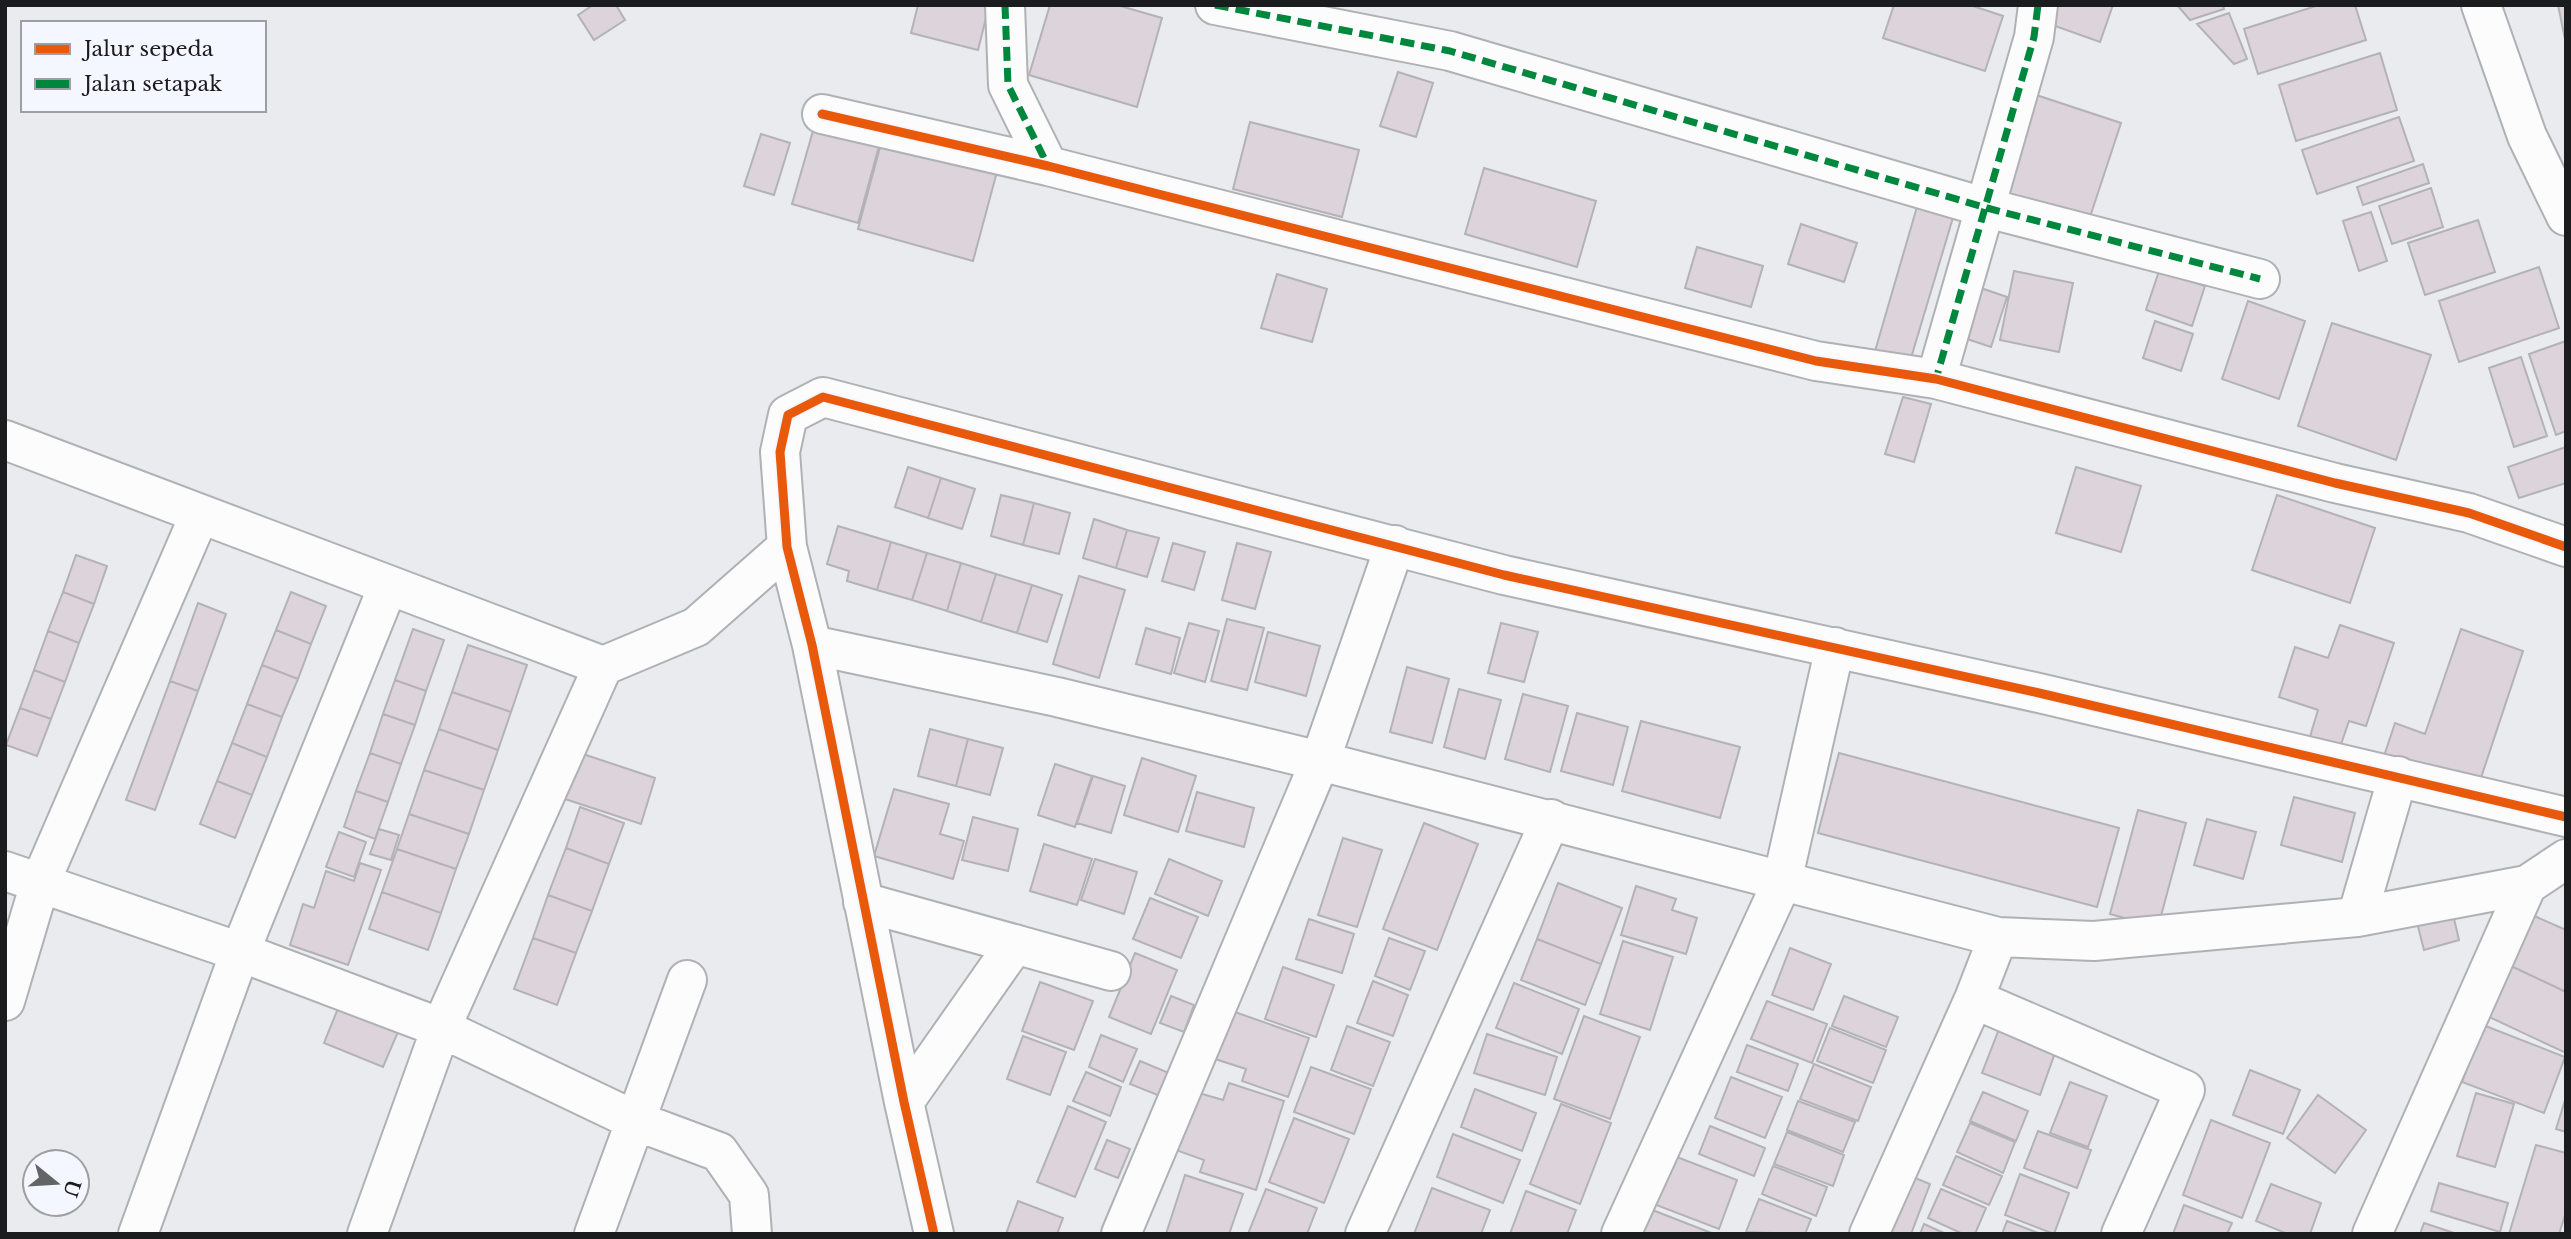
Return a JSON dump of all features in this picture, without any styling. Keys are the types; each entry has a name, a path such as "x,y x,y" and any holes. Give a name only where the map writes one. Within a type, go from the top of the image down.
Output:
{"street":[{"path":"1005,5 1008,85 1048,166"},
{"path":"1215,5 1450,51 1987,208 2260,279"},
{"path":"1936,379 2034,37 2038,5"},
{"path":"2481,5 2527,136 2566,216"},
{"path":"822,114 1048,166 1816,361 1936,379 2335,483 2469,513 2566,547"},
{"path":"934,1234 904,1102 812,645 787,547 780,452 789,415 823,397 1504,575 1835,647 2566,817"},
{"path":"5,440 603,666 696,627 787,547"},
{"path":"5,1001 22,877 200,514"},
{"path":"1121,1234 1320,761 1395,545"},
{"path":"138,1234 240,952 388,586"},
{"path":"812,645 1057,697 1320,761 1998,937 2095,941 2357,918 2527,885 2566,859"},
{"path":"1621,1234 1782,882 1835,647"},
{"path":"367,1234 442,1028 603,666"},
{"path":"2357,918 2398,776"},
{"path":"1364,1234 1551,819"},
{"path":"22,877 240,952 442,1028 636,1121 719,1152 749,1195 752,1234"},
{"path":"2372,1234 2527,885"},
{"path":"863,902 1111,971"},
{"path":"1869,1234 1974,999 1998,937"},
{"path":"904,1102 1015,944"},
{"path":"594,1234 687,980"},
{"path":"1974,999 2185,1090 2121,1234"}],"building":[{"path":"593,5 616,5 625,20 594,40 578,15"},
{"path":"918,5 989,6 978,50 911,33"},
{"path":"1050,5 1117,5 1162,18 1137,107 1029,75"},
{"path":"1894,5 1970,5 2003,16 1985,71 1883,38"},
{"path":"2047,5 2113,5 2100,42 2041,21"},
{"path":"2177,5 2223,5 2224,9 2190,20"},
{"path":"2319,5 2355,5 2366,40 2258,74 2244,29"},
{"path":"2558,5 2566,5 2566,44"},
{"path":"2229,13 2247,59 2234,64 2197,24"},
{"path":"2380,53 2397,110 2296,141 2279,85"},
{"path":"1398,72 1433,83 1416,137 1380,126"},
{"path":"2030,93 2121,123 2087,226 1996,196"},
{"path":"817,117 882,135 858,223 792,204"},
{"path":"2399,117 2414,161 2317,194 2302,150"},
{"path":"1250,122 1359,150 1342,217 1233,189"},
{"path":"761,134 790,143 774,195 744,186"},
{"path":"883,136 998,168 973,261 858,229"},
{"path":"2423,164 2429,183 2363,205 2357,187"},
{"path":"1484,168 1596,201 1577,267 1465,234"},
{"path":"2431,188 2443,227 2392,244 2379,206"},
{"path":"1919,200 1955,211 1908,368 1873,358"},
{"path":"2371,212 2387,261 2359,271 2343,221"},
{"path":"2478,220 2495,272 2425,295 2408,243"},
{"path":"1801,224 1857,243 1844,282 1788,264"},
{"path":"1697,247 1763,266 1751,307 1685,288"},
{"path":"2539,267 2559,328 2459,362 2439,301"},
{"path":"2014,271 2073,283 2059,352 2000,340"},
{"path":"2159,271 2205,286 2192,326 2146,310"},
{"path":"1277,274 1327,289 1312,342 1261,328"},
{"path":"1969,284 2007,297 1991,347 1952,334"},
{"path":"2248,301 2305,321 2279,399 2222,379"},
{"path":"2155,321 2193,334 2181,371 2143,358"},
{"path":"2332,323 2431,355 2396,460 2298,426"},
{"path":"2566,341 2566,431 2556,435 2529,354"},
{"path":"2521,357 2547,436 2514,447 2489,368"},
{"path":"1903,397 1931,404 1914,462 1885,454"},
{"path":"2566,447 2566,483 2519,498 2508,467"},
{"path":"908,467 941,478 928,518 895,507"},
{"path":"2076,467 2141,486 2121,552 2056,533"},
{"path":"941,478 975,489 962,529 928,518"},
{"path":"1001,495 1034,503 1023,545 991,536"},
{"path":"2277,495 2375,528 2350,603 2252,570"},
{"path":"1034,503 1070,513 1059,554 1023,545"},
{"path":"1094,519 1127,530 1116,568 1083,558"},
{"path":"838,526 891,542 877,590 847,581 849,571 827,564"},
{"path":"1127,530 1159,538 1147,577 1116,568"},
{"path":"891,542 927,553 912,600 877,590"},
{"path":"1173,543 1205,552 1194,590 1162,581"},
{"path":"1237,543 1271,552 1255,609 1222,600"},
{"path":"927,553 961,563 947,611 912,600"},
{"path":"76,555 107,566 94,604 63,592"},
{"path":"961,563 996,574 981,622 947,611"},
{"path":"996,574 1032,585 1017,633 981,622"},
{"path":"1079,576 1125,590 1099,678 1053,664"},
{"path":"1032,585 1062,595 1047,642 1017,633"},
{"path":"63,592 94,604 79,643 48,631"},
{"path":"291,592 326,606 311,644 276,630"},
{"path":"198,603 226,614 198,691 170,681"},
{"path":"1227,619 1264,628 1247,690 1211,681"},
{"path":"1189,623 1219,631 1205,682 1174,673"},
{"path":"1501,623 1538,632 1524,682 1488,673"},
{"path":"2340,625 2394,643 2366,726 2349,721 2338,753 2308,743 2318,710 2279,697 2295,647 2328,658"},
{"path":"1146,628 1180,638 1171,674 1136,664"},
{"path":"413,629 444,640 426,691 395,680"},
{"path":"2461,629 2523,651 2476,793 2382,762 2395,723 2425,734"},
{"path":"276,630 311,644 298,679 262,665"},
{"path":"48,631 79,643 65,682 34,670"},
{"path":"1268,632 1320,646 1306,696 1255,682"},
{"path":"468,645 527,665 511,712 452,692"},
{"path":"262,665 298,679 282,717 247,704"},
{"path":"1407,667 1449,679 1432,743 1390,732"},
{"path":"34,670 65,682 51,719 20,708"},
{"path":"395,680 426,691 415,725 383,714"},
{"path":"170,681 198,691 155,810 126,800"},
{"path":"1459,689 1501,700 1485,759 1444,747"},
{"path":"452,692 511,712 498,750 439,729"},
{"path":"1523,694 1568,706 1550,772 1505,759"},
{"path":"247,704 282,717 267,757 232,743"},
{"path":"20,708 51,719 37,756 6,745"},
{"path":"1577,713 1628,727 1613,785 1561,771"},
{"path":"383,714 415,725 401,764 370,753"},
{"path":"1641,721 1740,747 1720,818 1622,791"},
{"path":"439,729 498,750 484,790 424,770"},
{"path":"930,729 968,739 956,786 918,776"},
{"path":"968,739 1003,748 990,795 956,786"},
{"path":"232,743 267,757 252,795 217,781"},
{"path":"574,751 655,778 641,824 559,797"},
{"path":"370,753 401,764 388,802 356,791"},
{"path":"1839,753 2119,828 2097,907 1818,833"},
{"path":"1142,758 1196,776 1178,832 1124,815"},
{"path":"1055,764 1092,776 1075,827 1038,815"},
{"path":"424,770 484,790 469,834 409,814"},
{"path":"1093,776 1125,786 1111,833 1077,823"},
{"path":"217,781 252,795 235,838 200,824"},
{"path":"894,789 949,804 940,834 964,841 953,879 874,856"},
{"path":"356,791 388,802 375,839 344,827"},
{"path":"1197,792 1254,808 1244,847 1186,831"},
{"path":"2294,797 2355,813 2342,862 2281,845"},
{"path":"580,807 624,823 609,864 566,848"},
{"path":"2138,810 2186,823 2158,927 2110,914"},
{"path":"409,814 469,834 456,869 397,849"},
{"path":"973,817 1018,829 1008,871 962,860"},
{"path":"2207,819 2256,832 2243,879 2194,865"},
{"path":"1424,823 1478,844 1437,950 1383,929"},
{"path":"379,829 399,835 391,860 370,854"},
{"path":"339,832 366,842 354,877 326,867"},
{"path":"1343,838 1382,850 1357,927 1318,915"},
{"path":"1044,844 1092,859 1077,905 1030,891"},
{"path":"566,848 609,864 592,911 548,895"},
{"path":"397,849 456,869 441,913 382,892"},
{"path":"1095,859 1137,872 1124,914 1081,900"},
{"path":"1169,859 1222,881 1208,916 1155,894"},
{"path":"360,863 381,870 348,965 290,945 303,904 314,908 326,871 354,881"},
{"path":"1558,883 1622,908 1601,964 1537,939"},
{"path":"1636,886 1676,899 1672,910 1697,918 1686,954 1621,935"},
{"path":"382,892 441,913 428,950 369,929"},
{"path":"548,895 592,911 576,953 533,938"},
{"path":"1150,898 1198,917 1181,958 1133,939"},
{"path":"2451,906 2459,940 2424,950 2415,915"},
{"path":"2532,915 2566,930 2566,992 2509,965"},
{"path":"1309,919 1354,934 1342,973 1296,959"},
{"path":"533,938 576,953 557,1005 514,989"},
{"path":"1389,938 1425,951 1410,990 1375,976"},
{"path":"1537,939 1601,964 1585,1005 1521,980"},
{"path":"1623,941 1673,957 1650,1030 1600,1014"},
{"path":"1790,948 1831,964 1813,1010 1772,995"},
{"path":"1135,953 1177,970 1151,1034 1109,1017"},
{"path":"2509,965 2566,992 2566,1053 2485,1015"},
{"path":"1283,967 1334,985 1316,1037 1265,1019"},
{"path":"1373,981 1408,995 1393,1036 1357,1023"},
{"path":"1040,982 1093,1001 1074,1050 1022,1031"},
{"path":"1514,983 1579,1009 1562,1054 1496,1028"},
{"path":"343,996 403,1020 383,1067 324,1043"},
{"path":"1171,996 1194,1005 1184,1032 1160,1023"},
{"path":"1844,996 1898,1017 1886,1047 1832,1026"},
{"path":"1767,1001 1827,1024 1812,1063 1751,1039"},
{"path":"1229,1010 1309,1038 1288,1097 1242,1081 1246,1069 1212,1058"},
{"path":"1584,1016 1640,1037 1610,1119 1554,1099"},
{"path":"2483,1025 2565,1057 2544,1113 2462,1082"},
{"path":"1347,1026 1390,1042 1373,1086 1331,1070"},
{"path":"1830,1028 1886,1050 1873,1083 1817,1061"},
{"path":"1999,1029 2056,1050 2040,1095 1982,1073"},
{"path":"1487,1034 1557,1057 1545,1095 1474,1073"},
{"path":"1101,1035 1137,1049 1123,1082 1089,1067"},
{"path":"1023,1036 1066,1052 1050,1095 1007,1079"},
{"path":"1747,1045 1798,1064 1788,1091 1737,1072"},
{"path":"1140,1061 1169,1073 1160,1096 1130,1084"},
{"path":"1814,1064 1871,1087 1858,1121 1800,1099"},
{"path":"1311,1067 1371,1089 1354,1134 1294,1112"},
{"path":"2250,1070 2300,1090 2283,1134 2233,1115"},
{"path":"1086,1072 1121,1087 1110,1116 1073,1101"},
{"path":"1731,1077 1782,1097 1765,1138 1715,1118"},
{"path":"2070,1082 2107,1096 2088,1147 2050,1133"},
{"path":"1229,1083 1284,1101 1256,1190 1200,1172 1204,1160 1173,1149 1192,1091 1223,1100"},
{"path":"1475,1089 1536,1113 1522,1151 1461,1127"},
{"path":"1983,1092 2028,1111 2016,1141 1970,1121"},
{"path":"2476,1093 2514,1104 2495,1167 2457,1156"},
{"path":"2318,1095 2366,1130 2335,1173 2287,1138"},
{"path":"2566,1097 2566,1132 2556,1129"},
{"path":"1798,1101 1855,1122 1843,1152 1787,1130"},
{"path":"1561,1104 1611,1123 1580,1204 1530,1184"},
{"path":"1068,1106 1106,1122 1075,1197 1037,1182"},
{"path":"1294,1118 1349,1139 1324,1203 1269,1182"},
{"path":"2211,1120 2270,1143 2242,1218 2183,1195"},
{"path":"1970,1123 2015,1142 2003,1173 1957,1152"},
{"path":"1710,1126 1765,1148 1754,1176 1699,1154"},
{"path":"2038,1131 2091,1150 2077,1188 2024,1168"},
{"path":"1787,1132 1844,1155 1833,1186 1774,1164"},
{"path":"1453,1134 1520,1160 1503,1203 1437,1177"},
{"path":"1107,1140 1130,1149 1118,1178 1095,1169"},
{"path":"2536,1145 2566,1153 2566,1212 2559,1234 2509,1234"},
{"path":"1669,1154 1737,1180 1719,1229 1651,1203"},
{"path":"1956,1156 2002,1176 1989,1205 1943,1185"},
{"path":"1773,1166 1827,1187 1816,1216 1762,1194"},
{"path":"1898,1171 1930,1184 1911,1234 1874,1234"},
{"path":"2020,1174 2069,1193 2054,1234 2005,1215"},
{"path":"1185,1175 1243,1194 1229,1234 1166,1234"},
{"path":"2439,1183 2508,1203 2500,1232 2431,1211"},
{"path":"2271,1184 2321,1203 2310,1234 2288,1234 2256,1221"},
{"path":"1432,1188 1490,1210 1481,1234 1414,1234"},
{"path":"1266,1189 1317,1208 1307,1234 1248,1234"},
{"path":"1941,1189 1986,1208 1975,1234 1963,1234 1928,1218"},
{"path":"1526,1191 1576,1210 1567,1234 1510,1234"},
{"path":"1759,1199 1811,1219 1805,1234 1746,1232"},
{"path":"1018,1201 1063,1218 1057,1234 1006,1234"},
{"path":"2184,1205 2232,1223 2227,1234 2173,1234"},
{"path":"1642,1206 1714,1234 1632,1234"},
{"path":"2007,1221 2041,1234 2002,1234"},
{"path":"2424,1223 2457,1234 2420,1234"},
{"path":"1924,1224 1946,1234 1920,1234"}],"marked path":[{"path":"1005,5 1008,85 1048,166"},
{"path":"1215,5 1450,51 1987,208 2260,279"},
{"path":"1931,378 1936,379 2034,37 2038,5"}],"cycle path":[{"path":"822,114 1048,166 1816,361 1936,379 2335,483 2469,513 2566,547"},
{"path":"934,1234 904,1102 812,645 787,547 780,452 788,415 823,397 1504,575 2039,693 2566,817"}]}
